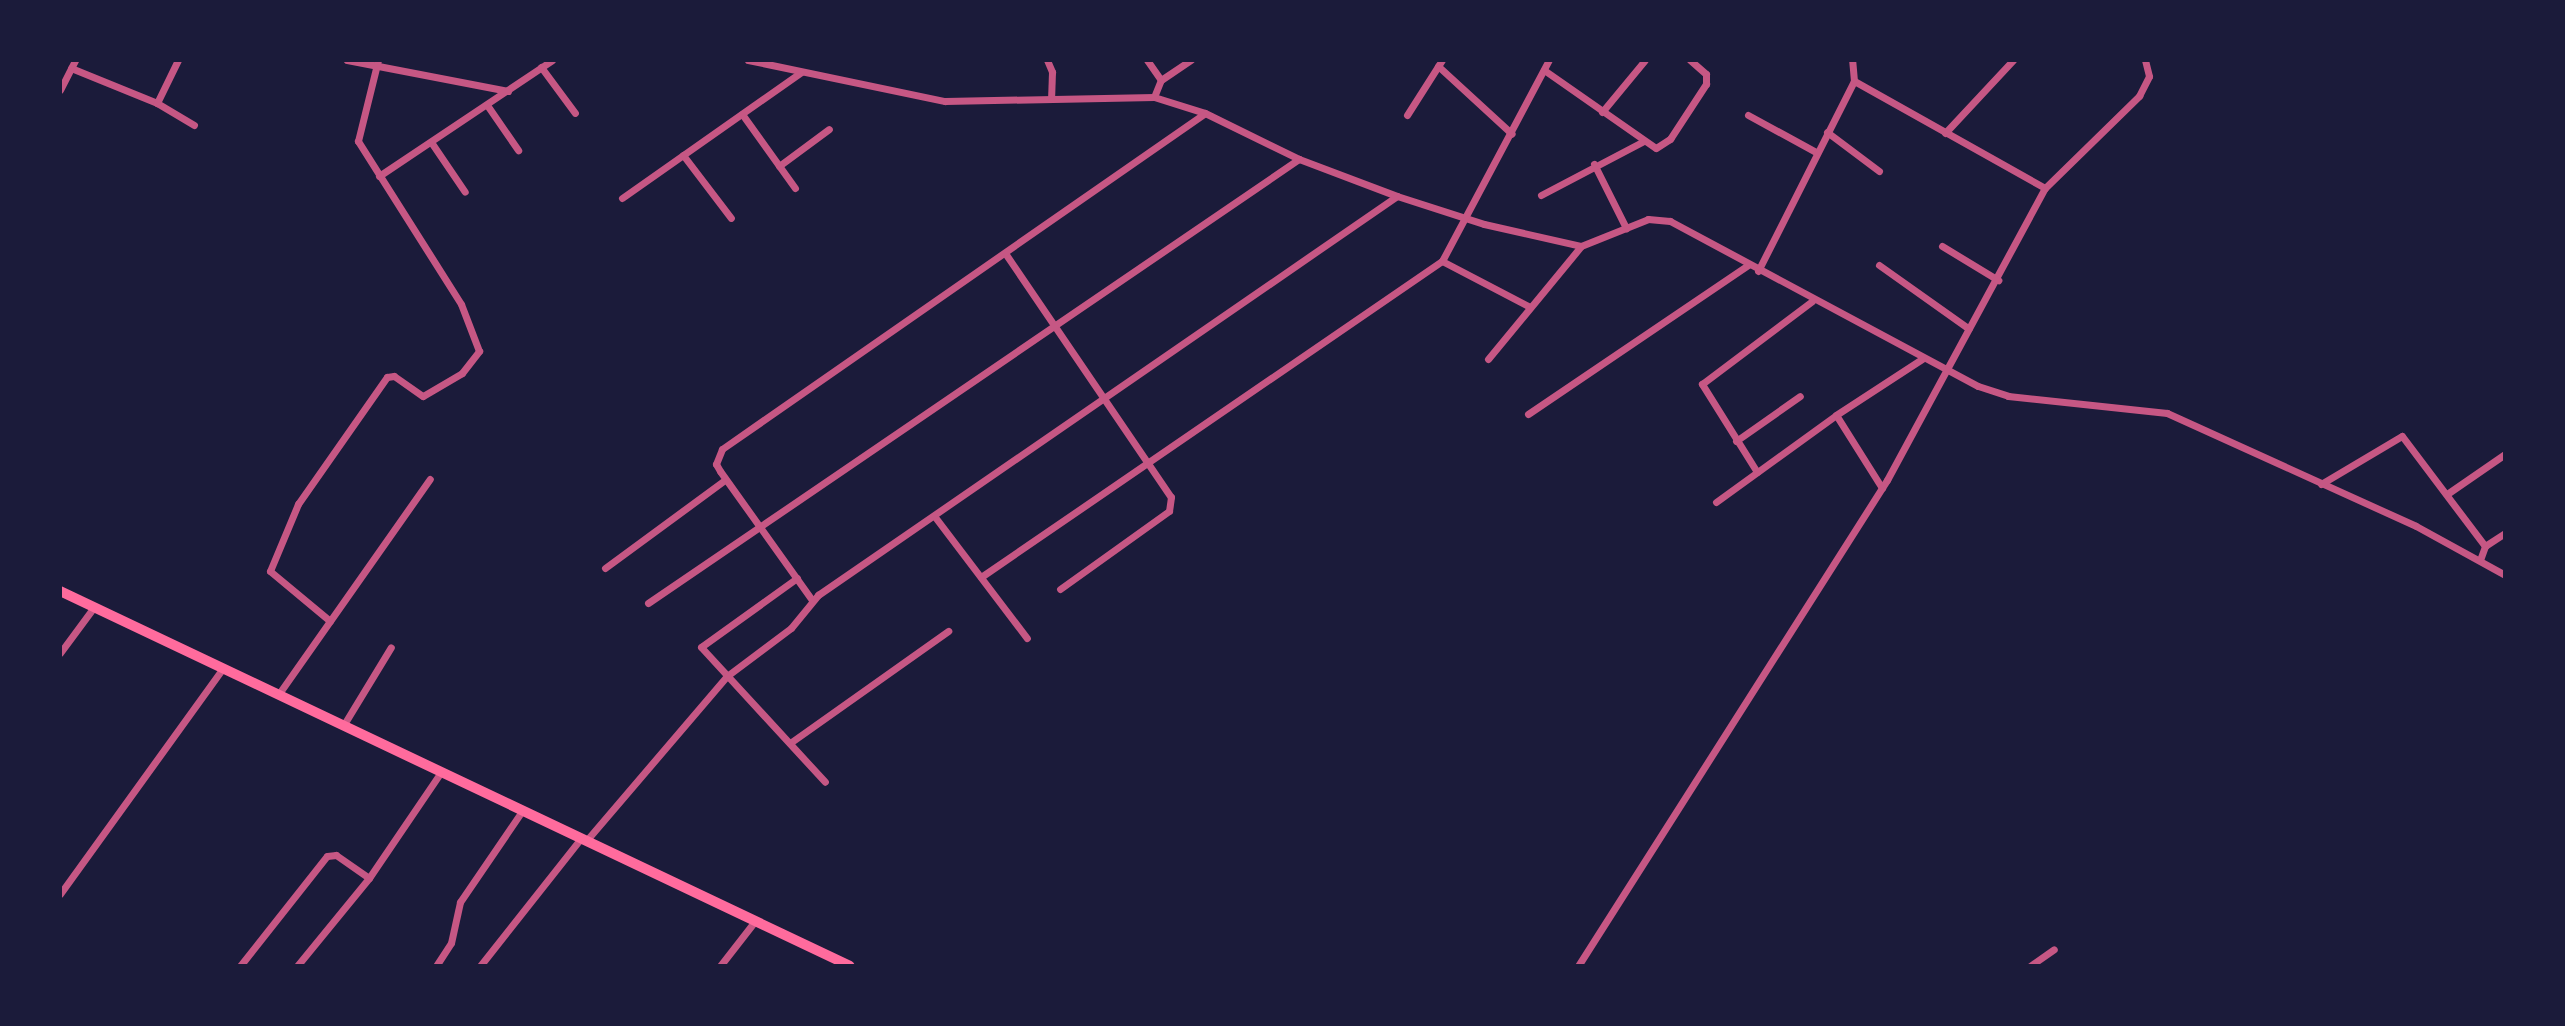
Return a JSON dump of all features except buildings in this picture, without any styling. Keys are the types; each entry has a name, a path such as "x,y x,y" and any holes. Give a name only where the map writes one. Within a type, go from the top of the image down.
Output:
{"main road":[{"path":"60,591 850,966"}],"street":[{"path":"157,103 178,60"},
{"path":"347,60 377,63 508,91"},
{"path":"379,176 552,60"},
{"path":"748,60 945,101 1154,97 1205,113 1299,159 1397,196 1465,218 1581,246"},
{"path":"1047,60 1052,72 1051,98"},
{"path":"1147,60 1161,80"},
{"path":"1154,97 1161,80 1191,60"},
{"path":"981,577 1149,465 1442,261 1549,60"},
{"path":"1602,112 1645,60"},
{"path":"1544,70 1652,147 1665,145 1703,91 1708,77 1690,60"},
{"path":"1758,271 1854,81 1853,64 1859,60"},
{"path":"1945,133 2013,60"},
{"path":"1578,966 1882,488 1950,372 1969,329 2045,188 2139,96 2149,76 2145,60"},
{"path":"330,621 270,571 298,504 387,377 394,376 423,396 462,373 479,351 461,304 357,136 377,63"},
{"path":"1407,115 1440,63 1512,134"},
{"path":"60,90 73,64 157,103 194,125"},
{"path":"541,67 575,113"},
{"path":"622,198 801,72"},
{"path":"1854,81 2045,188"},
{"path":"487,105 518,150"},
{"path":"812,600 716,464 727,445 1205,113"},
{"path":"742,114 795,188"},
{"path":"1748,115 1816,152"},
{"path":"779,166 829,129"},
{"path":"1827,132 1879,171"},
{"path":"431,142 465,192"},
{"path":"1541,195 1594,164 1642,142"},
{"path":"683,155 731,218"},
{"path":"648,603 1299,159"},
{"path":"1594,164 1626,228"},
{"path":"480,966 583,840 727,676 791,628 812,600 1397,196"},
{"path":"1488,359 1581,246 1648,219 1670,221 1812,301 1950,372 2008,396 2167,413 2480,560 2505,575"},
{"path":"1942,246 1998,280"},
{"path":"1005,253 1171,497 1169,511 1060,589"},
{"path":"1442,261 1530,307"},
{"path":"1528,414 1748,265"},
{"path":"1879,265 1969,329"},
{"path":"1757,472 1704,395 1704,380 1812,301"},
{"path":"1716,502 1836,415 1922,359"},
{"path":"1736,441 1800,396"},
{"path":"1836,415 1882,488"},
{"path":"2321,484 2398,436 2408,441 2485,546"},
{"path":"2447,494 2505,454"},
{"path":"278,695 430,479"},
{"path":"605,568 725,480"},
{"path":"935,517 1027,638"},
{"path":"2480,560 2485,546 2505,533"},
{"path":"797,578 702,644 727,676 825,782"},
{"path":"60,653 94,607"},
{"path":"790,743 948,631"},
{"path":"343,726 391,647"},
{"path":"60,894 223,668"},
{"path":"297,966 369,878 441,772"},
{"path":"436,966 451,943 460,902 522,811"},
{"path":"240,966 327,856 336,855 369,878"},
{"path":"720,966 755,921"},
{"path":"2030,966 2054,949"}]}
